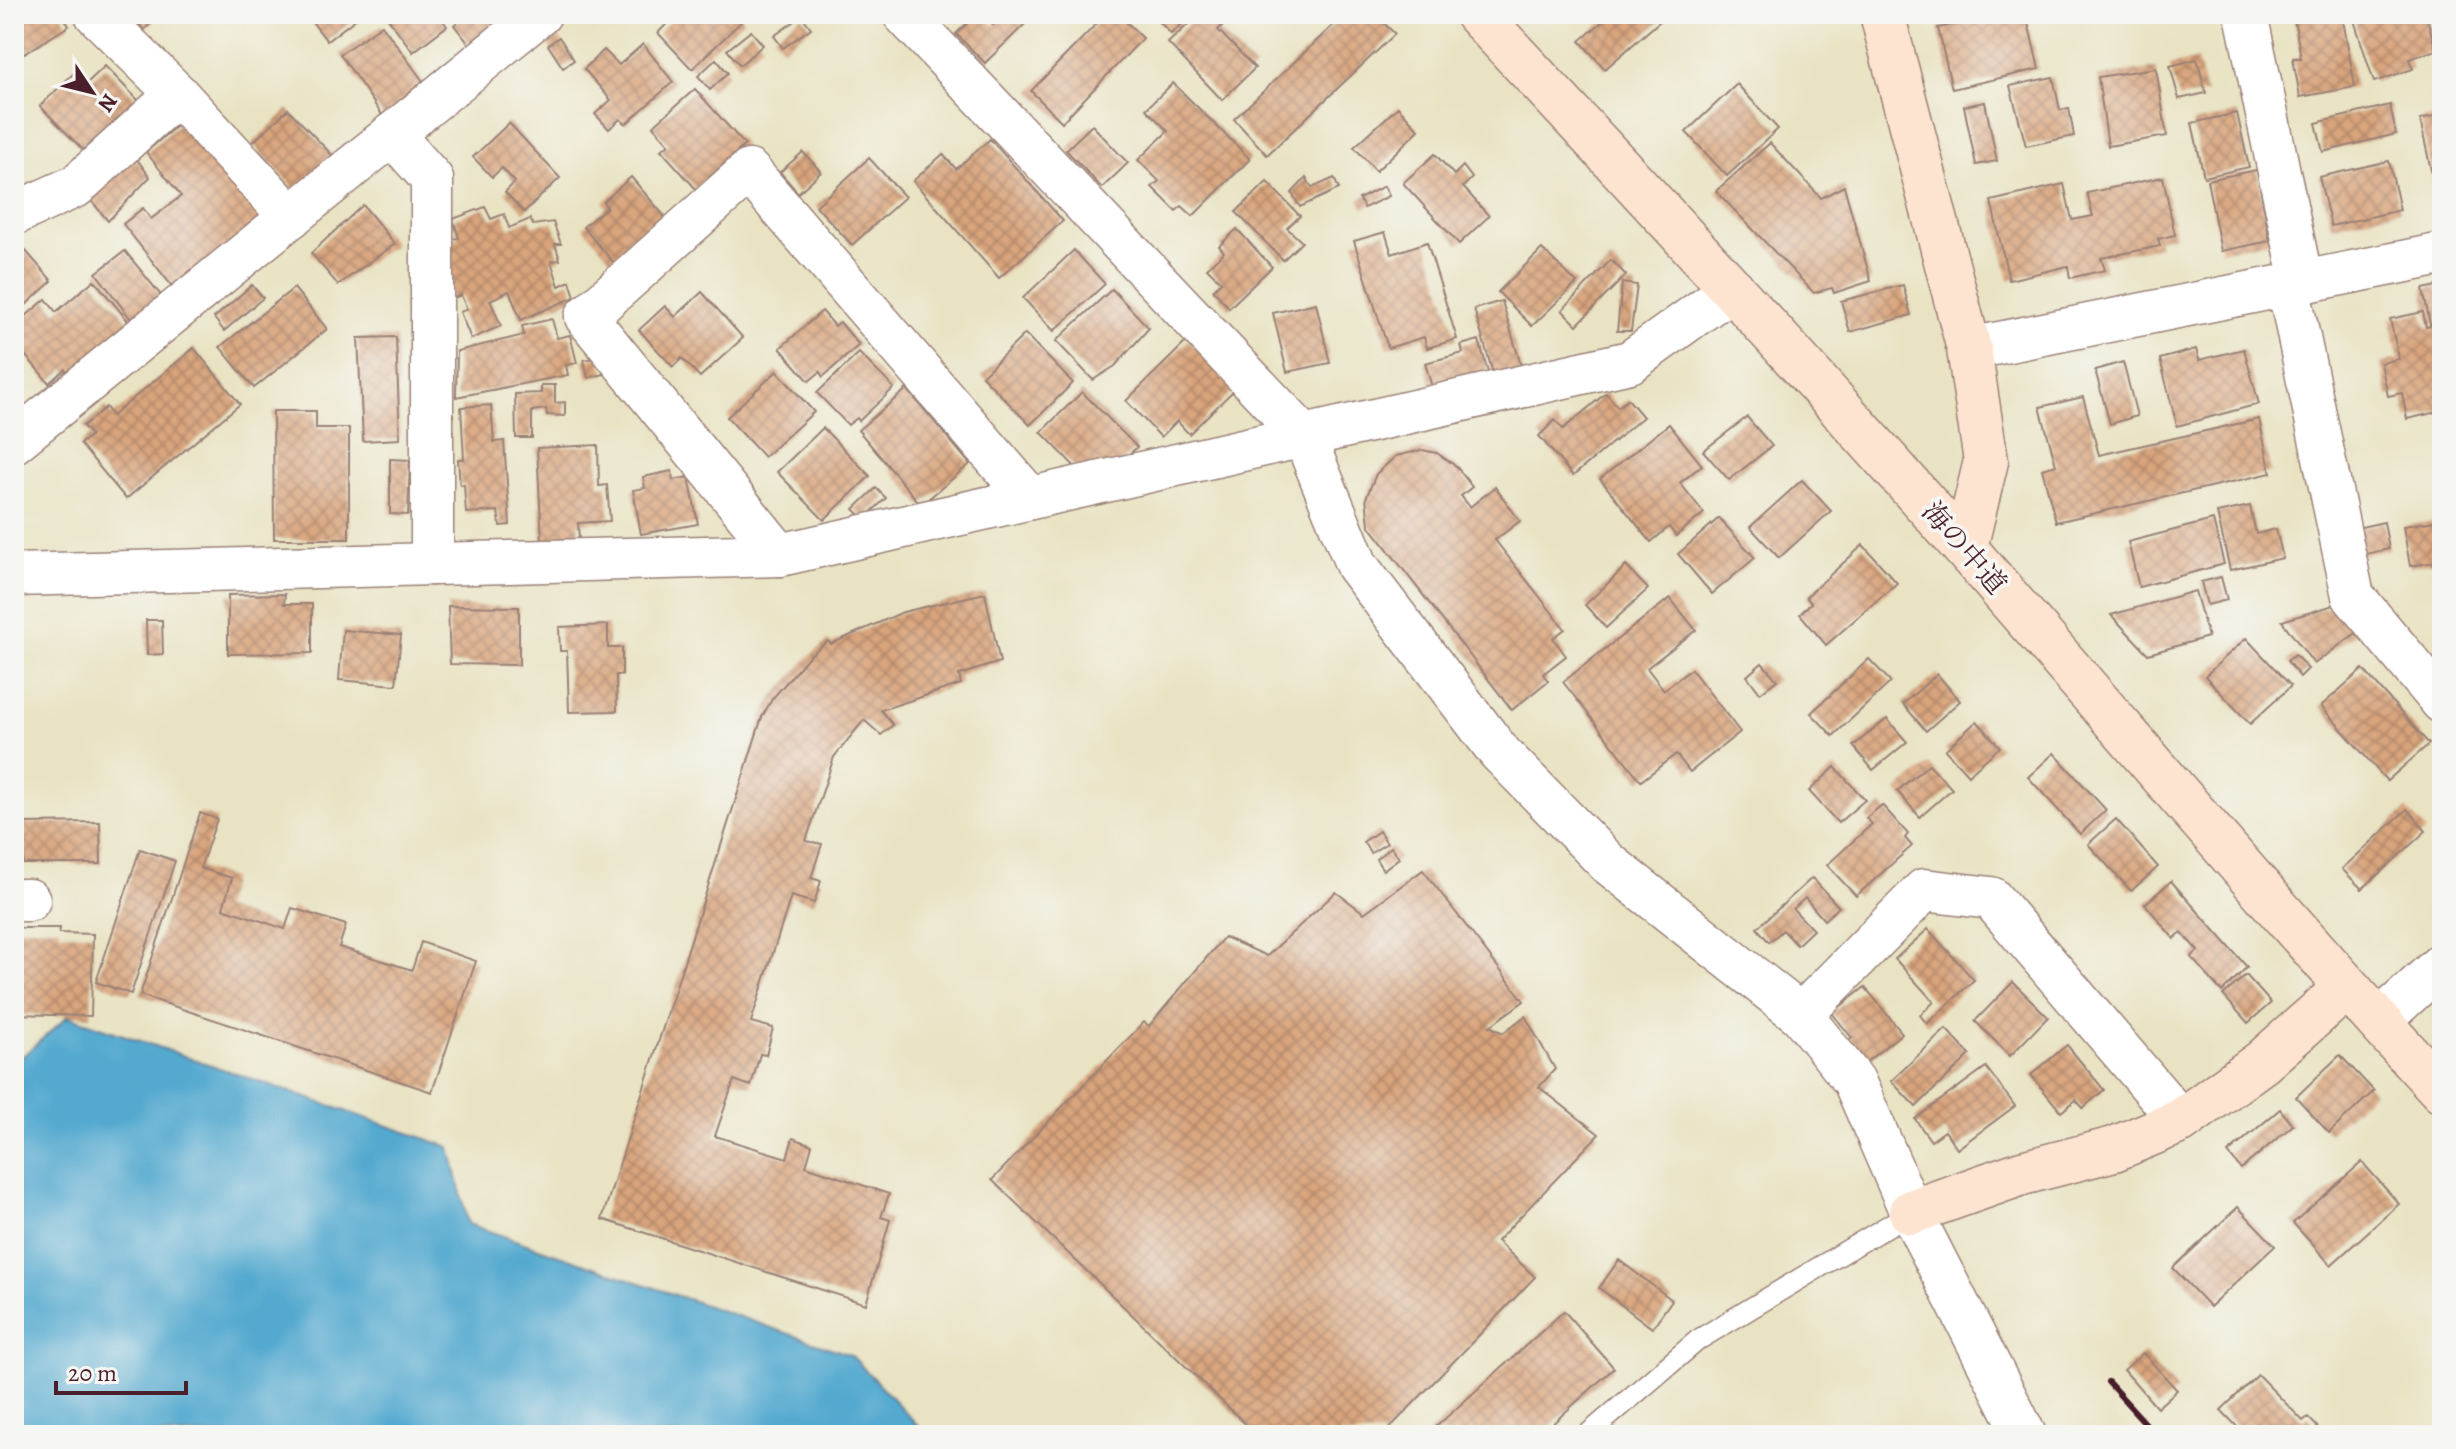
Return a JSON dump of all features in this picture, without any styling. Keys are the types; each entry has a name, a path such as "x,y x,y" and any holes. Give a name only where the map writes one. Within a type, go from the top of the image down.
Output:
{"street":[{"path":"96,14 177,94 291,217"},
{"path":"19,428 291,217 540,14"},
{"path":"904,14 1304,436 1357,566 1499,752 1608,863 1801,1015 1854,1081 1911,1212 2025,1435"},
{"name":"海の中道","path":"1477,14 1733,288 1965,548 2346,988 2442,1091"},
{"path":"1882,14 1969,349 1986,461 1965,548"},
{"path":"2246,14 2353,596 2442,702"},
{"path":"14,214 76,186 177,94"},
{"path":"392,134 432,179 432,564"},
{"path":"780,555 586,317 749,171 1030,498"},
{"path":"1969,349 2442,254"},
{"path":"14,575 780,555 1630,362 1733,288"},
{"path":"1801,1015 1924,890 1991,898 2181,1121"},
{"path":"2378,1022 2442,964"},
{"path":"1911,1212 2022,1173 2114,1149 2181,1121 2262,1062 2346,988"}],"lane":[{"path":"1587,1435 1698,1340 1911,1212"}],"water":[{"path":"68,1016 450,1147 468,1224 851,1355 927,1435 14,1435 14,1064"}],"building":[{"path":"14,14 62,14 69,26 14,60"},
{"path":"130,14 161,14 144,30"},
{"path":"306,14 362,14 327,41"},
{"path":"385,14 438,14 447,26 413,52"},
{"path":"469,14 517,14 473,49 454,25"},
{"path":"676,14 738,14 743,20 692,69 658,33"},
{"path":"977,14 983,14 993,25 1005,14 1015,14 1025,24 985,63 956,34"},
{"path":"1106,14 1118,14 1143,38 1062,122 1031,91"},
{"path":"1152,14 1193,14 1171,34"},
{"path":"1199,14 1234,14 1218,30 1255,68 1222,100 1168,43"},
{"path":"1345,14 1375,14 1395,34 1267,155 1234,119"},
{"path":"1611,14 1668,14 1605,69 1580,41"},
{"path":"2002,14 2026,14 2039,69 1952,89 1938,28"},
{"path":"2293,14 2342,14 2355,87 2300,97 2293,58 2301,58"},
{"path":"2352,14 2426,14 2436,50 2409,59 2413,69 2374,82"},
{"path":"802,16 811,28 783,48 774,36"},
{"path":"382,25 428,88 385,119 340,54"},
{"path":"751,31 763,45 740,65 727,50"},
{"path":"559,37 574,60 563,68 548,45"},
{"path":"643,44 673,82 626,124 620,119 609,129 595,114 611,100 584,69 604,50 619,65"},
{"path":"716,59 728,73 710,90 698,76"},
{"path":"2197,59 2206,93 2179,99 2170,66"},
{"path":"105,66 139,101 85,152 40,106 75,72 86,84"},
{"path":"2156,68 2167,136 2108,146 2098,77"},
{"path":"2053,77 2060,110 2069,108 2074,136 2026,146 2010,86"},
{"path":"1173,83 1250,159 1193,216 1182,206 1176,211 1152,187 1159,181 1138,160 1168,131 1146,109"},
{"path":"1737,84 1778,129 1727,176 1686,132"},
{"path":"695,89 745,145 696,189 661,150 669,144 653,126"},
{"path":"1985,102 1997,161 1976,165 1964,106"},
{"path":"2390,105 2396,134 2323,152 2316,123"},
{"path":"1398,107 1419,130 1376,171 1354,147"},
{"path":"288,109 336,159 294,189 252,143"},
{"path":"2237,113 2249,167 2204,177 2192,123"},
{"path":"2442,115 2442,202 2438,202 2420,120"},
{"path":"182,121 265,218 175,290 123,224 143,208 151,219 181,196 146,152"},
{"path":"509,123 560,178 524,212 505,192 515,182 502,168 492,177 473,157"},
{"path":"1092,125 1128,163 1102,188 1066,150"},
{"path":"990,139 1063,221 999,278 913,181 943,154 956,169"},
{"path":"1770,143 1821,198 1844,186 1871,281 1834,293 1832,288 1814,293 1716,191"},
{"path":"803,152 821,172 798,193 780,172"},
{"path":"1435,154 1454,175 1463,166 1472,178 1463,187 1489,216 1459,244 1403,183"},
{"path":"136,158 150,177 108,221 90,199"},
{"path":"869,158 905,197 852,245 816,206"},
{"path":"2389,161 2400,210 2331,226 2319,177"},
{"path":"2257,170 2270,241 2221,251 2207,180"},
{"path":"631,177 666,218 614,263 583,227 607,207 603,202"},
{"path":"2163,177 2175,235 2158,239 2160,246 2101,258 2105,270 2070,278 2068,266 2009,280 1991,201 2064,184 2072,220 2093,216 2087,193"},
{"path":"1306,178 1312,188 1334,178 1339,189 1300,207 1292,193"},
{"path":"1267,182 1300,216 1287,228 1302,242 1283,260 1236,212"},
{"path":"1384,186 1389,196 1364,208 1359,199"},
{"path":"363,205 395,244 338,285 311,253"},
{"path":"485,207 491,219 504,214 509,228 530,219 533,225 553,222 561,244 555,244 560,260 551,261 559,286 570,281 575,297 521,320 509,291 490,300 501,326 471,339 460,312 467,309 461,295 451,299 451,239 459,238 453,219"},
{"path":"1237,229 1272,267 1229,308 1213,290 1221,282 1207,268 1224,252 1219,246"},
{"path":"1385,232 1392,254 1427,242 1457,339 1427,348 1424,337 1388,348 1354,241"},
{"path":"19,243 52,281 14,316 14,247"},
{"path":"1542,249 1577,283 1532,326 1498,292"},
{"path":"1074,250 1105,284 1054,331 1023,298"},
{"path":"125,251 164,299 134,323 96,273"},
{"path":"1611,260 1626,275 1577,325 1562,310"},
{"path":"94,280 135,329 74,380 65,369 49,383 14,342 14,326 46,299 56,312"},
{"path":"1622,283 1637,285 1631,331 1617,331"},
{"path":"252,285 263,298 224,331 214,318"},
{"path":"1903,285 1911,315 1850,332 1841,301"},
{"path":"2442,285 2442,322 2430,324 2423,289"},
{"path":"294,288 327,329 254,388 220,347"},
{"path":"1112,289 1149,328 1115,366 1093,380 1056,341"},
{"path":"702,292 743,338 700,377 682,358 673,367 639,330 665,306 675,317"},
{"path":"1502,301 1525,379 1497,387 1474,309"},
{"path":"1316,303 1330,363 1287,372 1273,313"},
{"path":"822,311 835,326 840,322 859,345 823,377 820,372 809,381 780,348"},
{"path":"2423,312 2426,327 2442,324 2442,411 2407,419 2402,393 2388,396 2381,363 2399,359 2390,319"},
{"path":"552,319 557,338 570,335 577,363 566,365 568,375 456,397 457,351 524,335 522,326"},
{"path":"1025,334 1073,383 1030,425 982,376"},
{"path":"396,337 400,439 363,441 358,338"},
{"path":"1188,340 1235,389 1189,434 1177,421 1161,437 1126,401"},
{"path":"1479,340 1489,376 1433,391 1425,363 1463,353 1461,345"},
{"path":"194,348 240,404 126,499 80,444 91,435 83,426 106,407 112,416"},
{"path":"2196,349 2199,360 2244,349 2259,404 2177,426 2160,359"},
{"path":"859,353 894,388 859,421 857,418 848,425 817,393"},
{"path":"600,357 604,374 588,378 584,360"},
{"path":"2123,362 2137,416 2110,424 2095,370"},
{"path":"777,371 814,412 764,457 727,417"},
{"path":"541,385 555,385 555,403 565,402 565,416 547,415 546,409 532,411 532,438 516,438 515,394 541,393"},
{"path":"907,389 970,464 921,505 858,430"},
{"path":"1082,392 1137,447 1116,467 1083,475 1041,432"},
{"path":"1606,393 1618,407 1628,399 1643,417 1573,476 1539,436 1555,420 1563,429"},
{"path":"2083,397 2099,455 2259,419 2271,473 2056,522 2042,469 2056,465 2040,407"},
{"path":"491,405 494,442 504,441 510,525 500,526 498,511 466,513 464,485 460,485 458,459 464,459 461,407"},
{"path":"273,411 316,411 316,428 349,428 349,539 274,539"},
{"path":"1747,417 1772,446 1729,480 1703,451"},
{"path":"1669,424 1702,465 1680,483 1704,513 1676,536 1669,527 1651,542 1600,479"},
{"path":"823,428 870,476 824,520 777,472"},
{"path":"598,445 599,486 607,485 610,521 578,523 579,539 542,541 537,448"},
{"path":"1422,450 1437,453 1457,467 1472,487 1461,496 1470,507 1495,487 1520,521 1495,540 1565,629 1553,638 1566,656 1543,674 1548,681 1512,710 1369,525 1366,498 1376,474 1396,456"},
{"path":"390,459 410,460 408,515 390,514"},
{"path":"672,471 673,480 689,477 698,524 641,534 633,490 645,488 643,477"},
{"path":"1802,480 1831,511 1779,558 1750,527"},
{"path":"876,488 886,498 864,519 854,509"},
{"path":"2250,506 2256,534 2276,529 2283,558 2230,570 2217,513"},
{"path":"1719,518 1755,558 1712,594 1678,554"},
{"path":"2213,520 2224,564 2139,587 2128,542"},
{"path":"2442,520 2442,561 2410,566 2403,526"},
{"path":"2384,522 2389,549 2357,556 2352,529"},
{"path":"1863,545 1897,583 1826,645 1800,614 1811,603 1806,597"},
{"path":"1626,566 1648,589 1606,628 1585,605"},
{"path":"2221,577 2227,600 2207,605 2201,582"},
{"path":"2195,591 2208,637 2148,654 2111,615"},
{"path":"985,593 1000,662 959,675 961,684 881,710 893,725 881,735 864,720 834,757 806,841 822,844 811,878 821,881 814,903 791,896 751,1022 773,1028 766,1055 760,1054 751,1086 734,1080 715,1136 787,1158 793,1138 812,1145 806,1166 889,1194 881,1217 890,1220 866,1304 602,1219 762,717 772,699 809,656 828,641 831,644 903,612"},
{"path":"285,594 284,604 312,604 312,653 228,654 228,595"},
{"path":"1670,598 1696,630 1647,668 1664,690 1691,669 1740,732 1690,772 1676,754 1641,781 1563,682"},
{"path":"2334,605 2356,633 2314,664 2282,621"},
{"path":"448,606 519,607 519,665 450,664"},
{"path":"146,620 162,620 163,654 147,655"},
{"path":"608,625 608,648 622,648 622,675 616,675 617,711 569,712 567,651 560,651 559,627"},
{"path":"343,630 401,635 396,685 339,680"},
{"path":"2246,638 2291,686 2250,724 2205,676"},
{"path":"2295,655 2308,669 2300,677 2287,661"},
{"path":"1869,659 1891,682 1833,736 1811,713"},
{"path":"1762,663 1777,680 1760,693 1747,676"},
{"path":"2363,669 2429,744 2387,781 2321,706"},
{"path":"1937,674 1960,701 1926,731 1903,704"},
{"path":"1887,719 1907,742 1873,770 1853,746"},
{"path":"1977,721 2000,747 1968,775 1945,750"},
{"path":"2054,753 2106,810 2080,834 2028,777"},
{"path":"1929,764 1952,789 1920,817 1897,791"},
{"path":"1835,767 1865,800 1838,823 1809,791"},
{"path":"1882,805 1908,834 1905,838 1912,846 1856,896 1827,865 1872,824 1866,818"},
{"path":"2407,809 2426,831 2362,889 2342,869"},
{"path":"200,813 217,819 200,868 232,878 223,908 285,929 292,908 346,925 339,947 412,970 421,942 476,961 432,1092 140,995"},
{"path":"2116,819 2158,867 2131,891 2088,844"},
{"path":"100,822 101,864 23,864 22,823"},
{"path":"1379,831 1387,843 1371,853 1363,842"},
{"path":"1391,847 1399,858 1383,870 1376,859"},
{"path":"140,849 175,861 131,994 96,982"},
{"path":"1423,870 1524,1001 1490,1026 1503,1033 1525,1016 1555,1069 1539,1087 1599,1134 1497,1241 1535,1277 1383,1435 1257,1435 992,1180 1144,1022 1149,1026 1224,937 1267,956 1336,892 1364,913"},
{"path":"1812,878 1839,907 1824,920 1805,898 1793,909 1813,930 1797,945 1783,930 1769,942 1757,928"},
{"path":"2171,881 2247,967 2222,992 2191,957 2198,951 2181,932 2174,939 2145,904"},
{"path":"14,928 60,928 59,933 93,934 91,1016 14,1014"},
{"path":"1928,929 1974,980 1927,1024 1920,1015 1934,1002 1895,959"},
{"path":"2246,975 2271,1003 2248,1023 2223,995"},
{"path":"2013,982 2048,1017 2010,1056 1975,1021"},
{"path":"1865,987 1902,1033 1860,1067 1842,1046 1852,1038 1832,1013"},
{"path":"1946,1029 1970,1055 1916,1107 1891,1081"},
{"path":"2067,1045 2104,1090 2083,1108 2076,1100 2061,1112 2031,1075"},
{"path":"2340,1055 2374,1091 2329,1133 2296,1097"},
{"path":"1986,1067 2015,1106 1957,1149 1945,1131 1931,1141 1915,1119"},
{"path":"2280,1109 2293,1125 2241,1169 2228,1153"},
{"path":"2362,1162 2399,1204 2331,1265 2293,1223"},
{"path":"2238,1207 2275,1246 2210,1307 2173,1268"},
{"path":"1619,1260 1672,1300 1652,1328 1599,1288"},
{"path":"1564,1311 1614,1368 1540,1435 1427,1435"},
{"path":"2143,1353 2177,1390 2157,1408 2124,1370"},
{"path":"2258,1375 2303,1421 2308,1417 2325,1435 2245,1435 2221,1410"}],"railway":[{"path":"2108,1382 2156,1435"}]}
